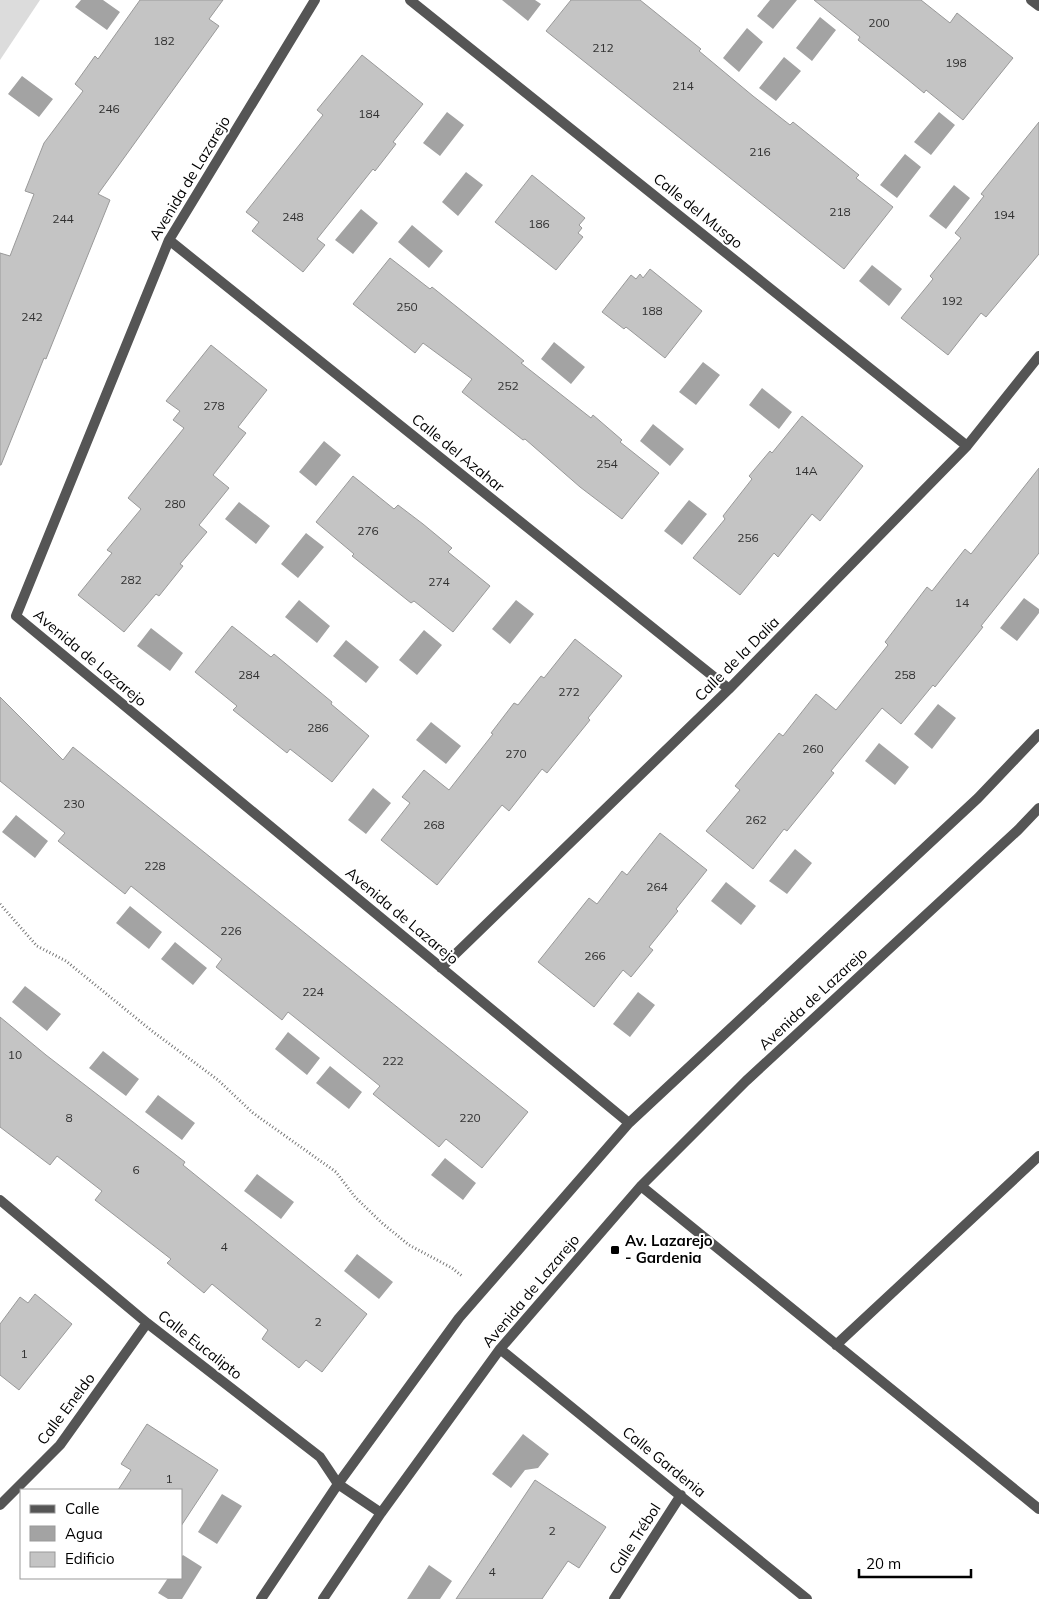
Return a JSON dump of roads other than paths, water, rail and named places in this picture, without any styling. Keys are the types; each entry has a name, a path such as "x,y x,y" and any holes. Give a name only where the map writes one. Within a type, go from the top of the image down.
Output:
{"street":[{"name":"Avenida de Lazarejo","path":"315,0 169,240 16,616 629,1123"},
{"name":"Calle del Musgo","path":"410,0 967,446"},
{"path":"1031,0 1039,6"},
{"name":"Calle del Azahar","path":"169,240 729,689"},
{"name":"Calle de la Dalia","path":"441,968 729,689 967,446 1039,356"},
{"path":"261,1599 338,1484 459,1318 629,1123 978,798 1039,734"},
{"name":"Avenida de Lazarejo","path":"323,1599 381,1513 500,1349 641,1186 746,1081 1018,830 1039,808"},
{"path":"836,1345 1039,1156"},
{"path":"641,1186 1039,1509"},
{"name":"Calle Eucalipto","path":"0,1200 147,1323 320,1457 338,1484 381,1513"},
{"name":"Calle Eneldo","path":"0,1505 60,1445 147,1323"},
{"name":"Calle Gardenia","path":"500,1349 807,1599"},
{"name":"Calle Trébol","path":"614,1599 681,1495"}],"water":[{"path":"81,0 103,0 120,12 107,30 75,7"},
{"path":"502,0 535,0 541,4 528,21"},
{"path":"770,0 797,0 773,29 757,16"},
{"path":"820,17 836,30 812,61 796,48"},
{"path":"747,28 763,42 739,72 723,58"},
{"path":"784,57 801,71 776,101 759,88"},
{"path":"22,76 53,99 39,117 8,94"},
{"path":"447,112 464,125 440,156 423,143"},
{"path":"939,112 955,125 931,155 914,142"},
{"path":"905,154 921,167 897,198 880,185"},
{"path":"466,172 483,185 458,216 442,202"},
{"path":"954,185 970,198 946,229 929,216"},
{"path":"361,209 378,223 353,254 335,240"},
{"path":"412,225 443,251 429,268 398,242"},
{"path":"872,265 902,289 889,306 859,281"},
{"path":"554,342 585,367 571,384 541,359"},
{"path":"703,362 720,375 696,405 679,392"},
{"path":"762,388 792,412 779,429 749,405"},
{"path":"653,424 684,449 670,466 640,441"},
{"path":"324,441 341,455 316,486 299,472"},
{"path":"689,500 707,514 682,545 664,531"},
{"path":"239,502 270,526 256,544 225,519"},
{"path":"306,533 324,547 298,578 281,564"},
{"path":"1024,598 1039,609 1039,613 1017,641 1000,628"},
{"path":"299,600 330,626 317,643 285,617"},
{"path":"516,600 534,614 510,644 492,629"},
{"path":"151,628 183,653 170,671 137,646"},
{"path":"424,630 442,645 417,675 399,660"},
{"path":"346,640 379,667 366,683 333,656"},
{"path":"938,704 956,718 932,749 914,734"},
{"path":"431,722 461,746 446,764 416,740"},
{"path":"879,743 909,767 895,785 865,761"},
{"path":"373,788 391,803 366,834 348,820"},
{"path":"16,815 48,841 35,858 2,832"},
{"path":"795,849 812,863 787,894 769,881"},
{"path":"726,882 756,906 741,925 711,901"},
{"path":"130,906 162,932 149,949 116,923"},
{"path":"175,942 207,968 193,985 161,959"},
{"path":"25,986 61,1014 47,1031 12,1002"},
{"path":"638,992 655,1005 630,1037 613,1024"},
{"path":"288,1032 320,1058 307,1075 275,1049"},
{"path":"103,1051 139,1079 126,1096 89,1068"},
{"path":"330,1066 362,1092 349,1109 316,1083"},
{"path":"158,1095 195,1123 182,1140 145,1112"},
{"path":"445,1158 476,1183 463,1200 431,1175"},
{"path":"257,1174 294,1202 281,1219 244,1191"},
{"path":"357,1254 393,1282 379,1299 344,1271"},
{"path":"523,1434 549,1454 538,1468 525,1470 511,1488 492,1474"},
{"path":"222,1494 242,1506 217,1544 198,1532"},
{"path":"182,1556 202,1567 182,1599 168,1599 158,1593 167,1579 182,1579"},
{"path":"429,1565 452,1581 440,1599 407,1599"}],"place":[{"name":"Av. Lazarejo - Gardenia","path":"615,1250"}]}
